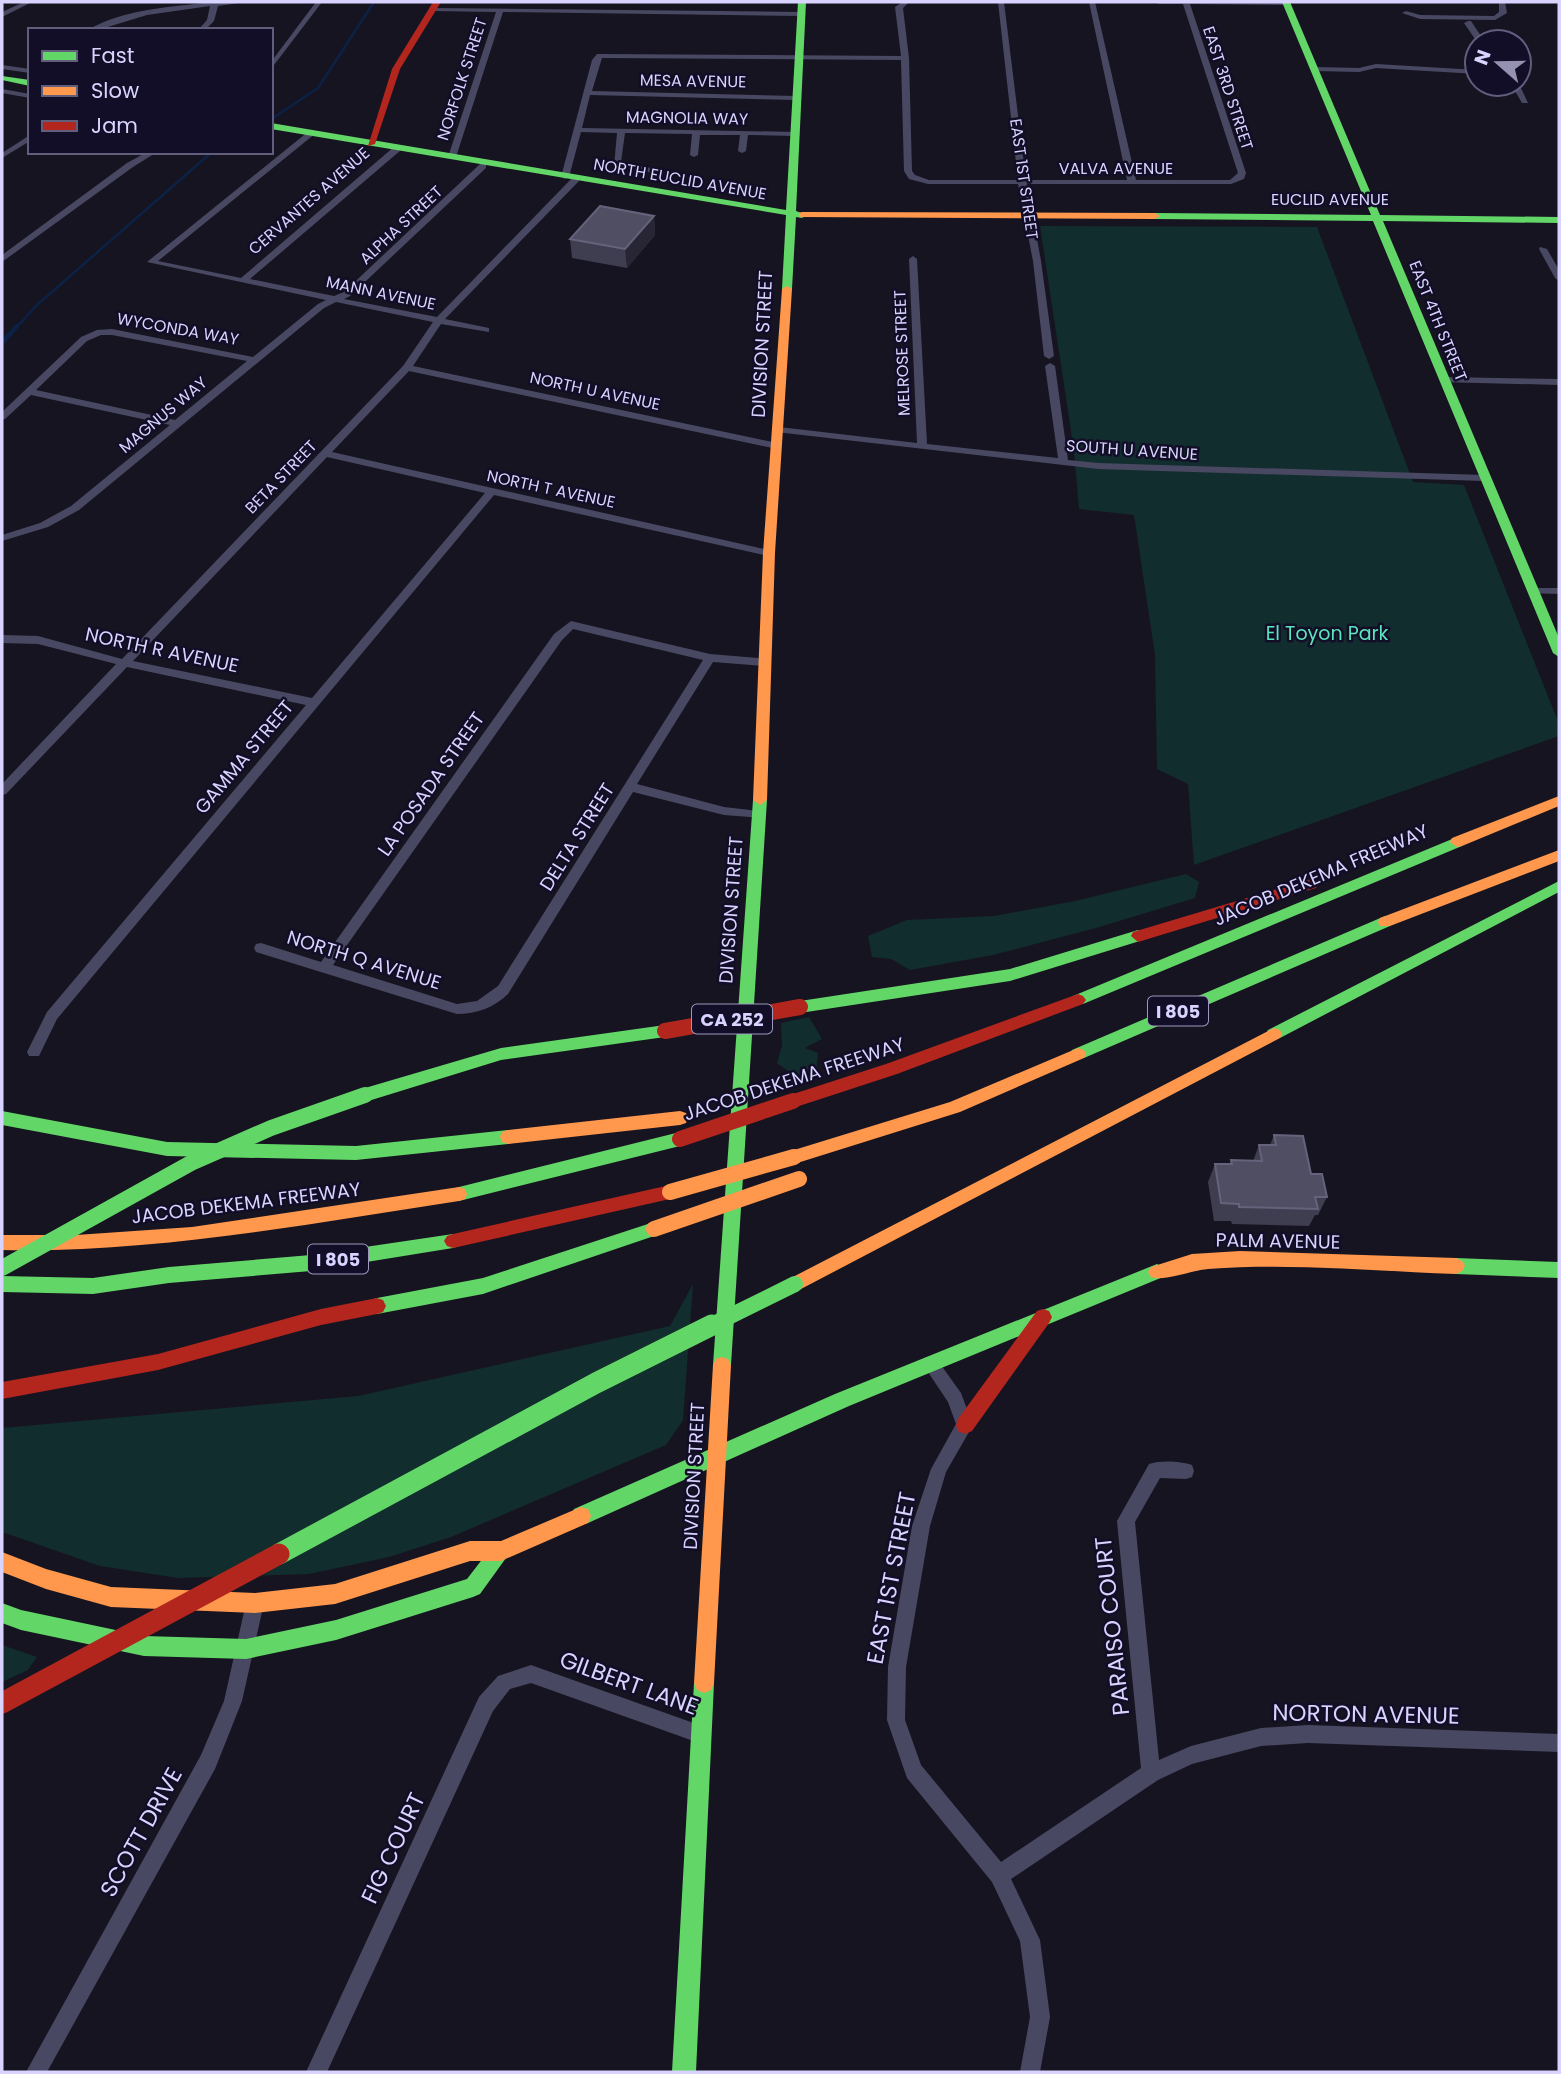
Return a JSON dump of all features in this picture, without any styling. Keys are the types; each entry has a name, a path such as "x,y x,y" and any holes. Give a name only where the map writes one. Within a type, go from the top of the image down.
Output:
{"main road":[{"name":"EAST 4TH STREET","path":"1286,2 1559,653"},
{"name":"CERVANTES AVENUE","path":"371,144 396,69 435,5"},
{"name":"DIVISION STREET","path":"684,2072 716,1454 764,743 769,553 802,8"},
{"path":"2,78 28,73"},
{"name":"NORTH EUCLID AVENUE","path":"273,126 452,157 478,164 510,165 570,178 790,215"},
{"name":"EUCLID AVENUE","path":"790,215 1028,216 1042,220 1101,216 1378,216 1559,220"},
{"name":"JACOB DEKEMA FREEWAY","path":"2,1243 76,1243 179,1235 285,1222 452,1196 680,1139 877,1075 1058,1007 1559,801"},
{"name":"CA 252","path":"2,1268 191,1163 271,1128 365,1094 501,1054 665,1031 1010,975 1462,839"},
{"name":"I 805","path":"2,1284 93,1286 193,1272 311,1263 452,1241 670,1192 954,1107 1409,912 1559,855"},
{"path":"2,1703 596,1383 795,1284 1559,886"},
{"path":"2,1118 167,1149 356,1153 680,1118 793,1101"},
{"path":"835,1162 954,1107"},
{"path":"2,1391 158,1362 321,1317 483,1286 805,1176"},
{"name":"PALM AVENUE","path":"501,1551 716,1454 930,1363 1146,1275 1192,1262 1240,1259 1559,1270"},
{"path":"965,1426 1043,1317"},
{"path":"2,1562 46,1579 111,1597 255,1603 335,1594 470,1551 501,1551"},
{"path":"2,1613 21,1620 144,1646 246,1649 336,1630 473,1587 501,1551"}],"street":[{"path":"2,15 30,2"},
{"path":"97,28 159,9 243,2"},
{"path":"273,64 318,2"},
{"path":"801,57 905,58 900,7 905,2"},
{"path":"975,2 987,2"},
{"name":"EAST 1ST STREET","path":"1001,2 1022,182 1063,460"},
{"path":"1092,2 1132,182"},
{"path":"1159,2 1286,2"},
{"name":"EAST 3RD STREET","path":"1186,2 1242,173 1237,180"},
{"path":"1406,13 1420,17 1495,18 1503,13 1502,2"},
{"path":"204,28 211,22 215,3"},
{"path":"435,5 500,10 802,8"},
{"name":"NORFOLK STREET","path":"452,157 500,10"},
{"path":"1468,23 1471,28"},
{"name":"BETA STREET","path":"2,791 407,368 438,321 570,178 577,130 596,60 600,56 801,57"},
{"name":"VALVA AVENUE","path":"905,58 908,171 912,177 928,182 1237,180"},
{"path":"2,67 28,73"},
{"path":"1314,67 1359,70 1408,67 1463,72"},
{"path":"2,91 28,96"},
{"name":"MESA AVENUE","path":"587,93 798,98"},
{"name":"MAGNOLIA WAY","path":"577,130 796,134"},
{"path":"621,131 617,164 653,171"},
{"path":"694,155 696,132"},
{"name":"MANN AVENUE","path":"312,133 151,262 486,330"},
{"path":"742,151 744,133"},
{"path":"2,156 28,138"},
{"name":"CERVANTES AVENUE","path":"244,280 398,148"},
{"path":"2,259 130,165 149,154"},
{"name":"ALPHA STREET","path":"334,300 347,294 478,164"},
{"path":"1543,250 1559,278"},
{"name":"MELROSE STREET","path":"913,259 922,446"},
{"name":"MAGNUS WAY","path":"2,538 44,524 75,508 321,306 334,300"},
{"name":"WYCONDA WAY","path":"30,392 84,339 95,334 123,334 254,360"},
{"name":"NORTH U AVENUE","path":"407,368 778,438"},
{"path":"1444,380 1559,382"},
{"path":"2,417 30,392 178,424"},
{"name":"SOUTH U AVENUE","path":"778,438 922,446 1098,466 1484,478"},
{"name":"NORTH T AVENUE","path":"325,454 769,553"},
{"name":"GAMMA STREET","path":"34,1052 52,1016 491,492"},
{"path":"1532,590 1559,591"},
{"name":"LA POSADA STREET","path":"325,968 558,637 571,625 710,658"},
{"name":"NORTH R AVENUE","path":"2,639 38,640 125,663 314,703"},
{"path":"710,658 765,662"},
{"name":"DELTA STREET","path":"457,1009 476,1009 492,1002 503,990 710,658"},
{"path":"631,787 724,811 759,815"},
{"name":"NORTH Q AVENUE","path":"261,948 457,1009"},
{"path":"930,1363 956,1398 965,1426"},
{"name":"EAST 1ST STREET","path":"965,1426 939,1469 921,1526 897,1667 896,1720 914,1771 999,1875 1030,1940 1040,2017 1030,2072"},
{"name":"PARAISO COURT","path":"1151,1773 1125,1521 1155,1470 1186,1471"},
{"name":"SCOTT DRIVE","path":"36,2072 208,1762 233,1702 255,1603"},
{"name":"FIG COURT","path":"316,2072 486,1704 504,1682 531,1674 540,1677"},
{"name":"GILBERT LANE","path":"540,1677 702,1735"},
{"name":"NORTON AVENUE","path":"999,1875 1151,1773 1191,1755 1261,1737 1308,1734 1559,1743"}],"green space":[{"name":"El Toyon Park","path":"1040,226 1317,227 1413,482 1464,485 1559,724 1559,736 1194,865 1188,784 1157,769 1155,655 1134,515 1079,509 1074,451"},
{"path":"1186,874 1199,882 1195,898 1096,928 993,955 910,970 891,959 872,957 868,936 907,920 994,916 1075,901"},
{"path":"809,1017 822,1039 805,1048 818,1053 816,1073 798,1078 777,1063 782,1046 781,1023"},
{"path":"693,1284 683,1420 666,1445 451,1537 389,1557 309,1574 178,1578 100,1566 2,1532 2,1428 358,1396 670,1326"},
{"path":"2,1645 37,1657 28,1670 2,1682"}],"building":[{"path":"600,206 654,216 625,249 570,239"},
{"path":"1274,1135 1303,1136 1311,1174 1322,1174 1327,1197 1315,1197 1318,1209 1239,1207 1239,1204 1221,1203 1215,1164 1232,1164 1231,1160 1262,1161 1259,1145 1276,1145"}],"waterway":[{"path":"273,118 318,88 374,2"},
{"path":"16,328 37,305 210,154"},
{"path":"2,343 17,326"}],"traffic: fast":[{"path":"787,289 802,2"},
{"path":"1286,2 1559,653"},
{"path":"2,78 28,83"},
{"path":"273,126 802,215"},
{"path":"1155,216 1559,220"},
{"path":"722,1365 760,800"},
{"path":"1078,1000 1457,842"},
{"path":"1274,1034 1559,886"},
{"path":"1078,1054 1385,922"},
{"path":"800,1007 1010,975 1138,936"},
{"path":"365,1095 501,1054 665,1031"},
{"path":"2,1268 191,1163 271,1128 365,1095"},
{"path":"2,1118 167,1149 356,1153 508,1137"},
{"path":"459,1194 680,1139"},
{"path":"377,1306 483,1286 654,1229"},
{"path":"2,1284 93,1286 169,1275 311,1263 453,1241"},
{"path":"1456,1266 1559,1270"},
{"path":"581,1516 842,1400 1157,1272"},
{"path":"279,1554 596,1383 795,1284"},
{"path":"2,1613 21,1620 144,1646 246,1649 336,1630 473,1587 501,1551"},
{"path":"684,2072 704,1683"}],"traffic: slow":[{"path":"802,215 1155,216"},
{"path":"760,800 769,553 787,289"},
{"path":"1457,842 1559,801"},
{"path":"1385,922 1559,855"},
{"path":"795,1284 1274,1034"},
{"path":"794,1157 954,1107 1078,1054"},
{"path":"508,1137 680,1118"},
{"path":"670,1192 794,1157"},
{"path":"654,1229 799,1179"},
{"path":"2,1243 76,1243 192,1234 459,1194"},
{"path":"1157,1272 1192,1262 1240,1259 1456,1266"},
{"path":"704,1683 722,1365"},
{"path":"2,1562 46,1579 111,1597 255,1603 335,1594 470,1551 501,1551 581,1516"}],"traffic: jam":[{"path":"371,144 396,69 437,2"},
{"path":"1138,936 1311,884"},
{"path":"793,1101 891,1069 1078,1000"},
{"path":"665,1031 800,1007"},
{"path":"680,1139 793,1101"},
{"path":"453,1241 670,1192"},
{"path":"2,1391 158,1362 321,1317 377,1306"},
{"path":"965,1425 1043,1317"},
{"path":"2,1703 279,1554"}]}
